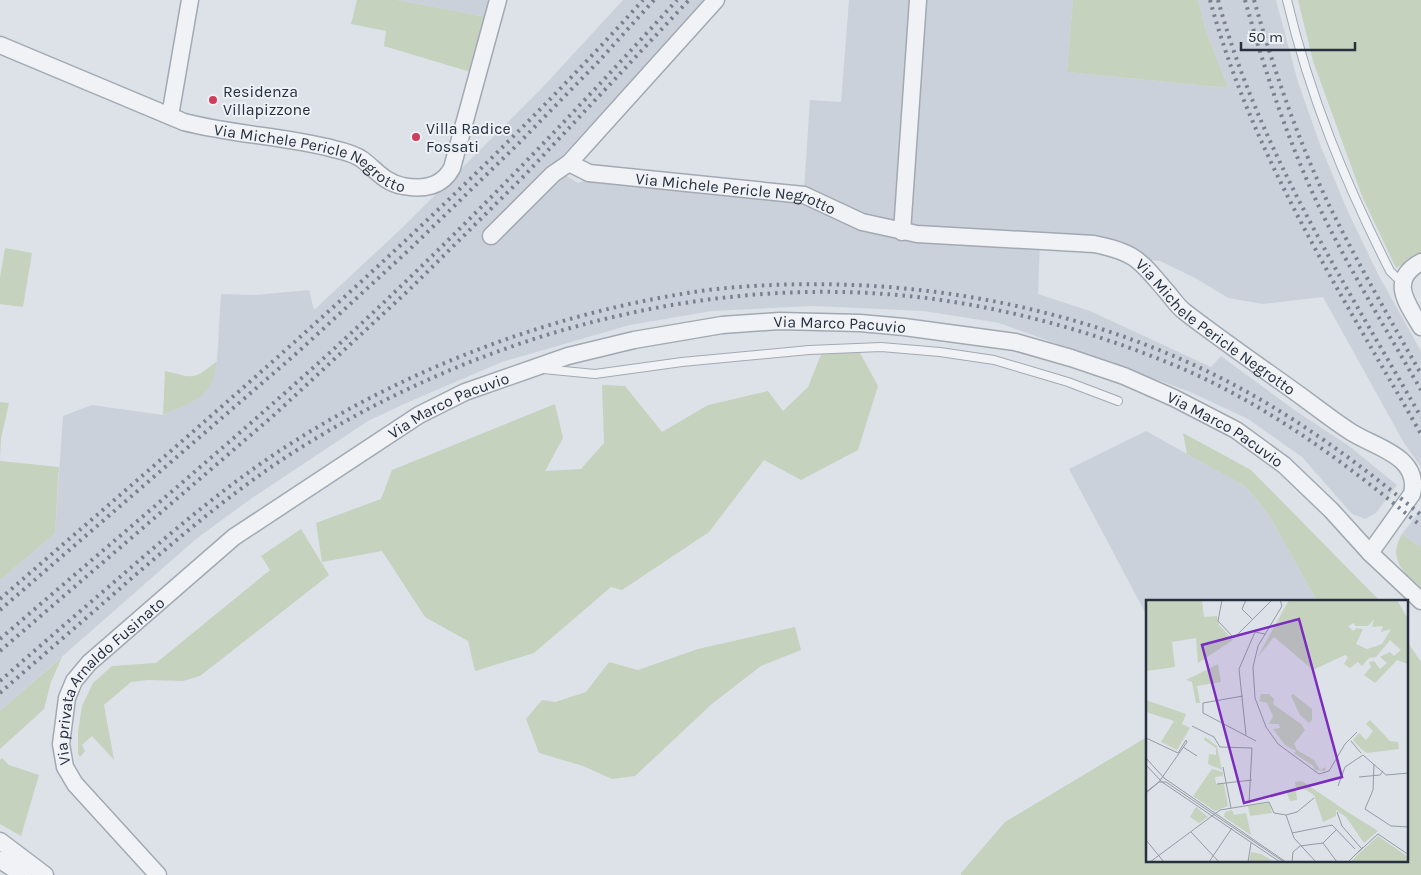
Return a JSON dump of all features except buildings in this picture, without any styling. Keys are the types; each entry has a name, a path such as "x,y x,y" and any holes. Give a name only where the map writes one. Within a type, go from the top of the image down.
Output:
{"street":[{"path":"170,116 190,0"},
{"name":"Via Michele Pericle Negrotto","path":"0,45 170,116 210,129 290,139 334,149 362,159 388,182 402,186 429,188 439,184 448,176 452,168 498,0"},
{"path":"491,236 553,174 569,163 716,0"},
{"path":"902,232 918,0"},
{"name":"Via Michele Pericle Negrotto","path":"569,163 589,173 804,195 862,222 902,232 1094,244 1107,246 1131,255 1140,261 1182,310 1352,433 1395,453 1412,469 1416,476 1416,485 1412,494 1370,553"},
{"path":"1421,262 1406,272 1402,291 1405,300 1421,327"},
{"name":"Via Marco Pacuvio","path":"226,544 430,408 465,392 531,368 590,350 701,328 760,322 860,323 1015,342 1124,376 1174,398 1236,430 1284,465 1331,510 1370,553 1421,601"},
{"name":"Via privata Arnaldo Fusinato","path":"158,875 80,789 68,773 63,759 62,744 67,698 74,681 89,663 226,544"},
{"path":"0,841 45,875"},
{"path":"0,860 23,875"}],"lane":[{"path":"1287,0 1297,43 1329,139 1359,209 1390,271 1396,277 1403,280"},
{"path":"531,368 595,374 682,362 799,350 881,347 940,352 994,360 1068,382 1118,401"}],"shaded area":[{"path":"397,0 490,0 486,17"},
{"path":"623,0 705,0 552,167 578,183 608,170 804,190 810,100 841,102 849,0 1073,0 1067,72 1228,88 1206,31 1198,0 1276,0 1298,82 1321,147 1349,214 1379,276 1421,351 1421,467 1404,443 1323,297 1263,304 1228,298 1195,278 1160,261 1142,260 1040,240 1038,294 1090,311 1211,367 1221,356 1293,409 1349,446 1397,485 1376,513 1365,519 1352,514 1302,457 1248,419 1188,391 999,323 924,311 813,306 712,311 630,325 502,362 368,421 252,498 196,539 0,711 0,580 55,533 63,416 92,405 163,415 194,401 212,382 217,361 221,294 255,295 309,290 314,310 402,228 541,89"},
{"path":"1146,431 1245,486 1269,515 1316,600 1146,600 1146,614 1069,469"},
{"path":"1421,509 1421,548 1402,534"}],"green space":[{"path":"357,0 397,0 486,17 474,73 384,46 386,31 351,24"},
{"path":"1073,0 1198,0 1206,31 1228,88 1067,72"},
{"path":"1298,0 1421,0 1421,255 1396,268 1362,196 1313,61"},
{"path":"5,248 32,253 23,307 0,304 0,278"},
{"path":"859,351 878,386 858,450 801,480 764,460 709,532 622,590 611,587 534,653 475,671 468,641 425,617 382,551 322,562 316,523 381,499 392,470 555,404 563,438 545,471 581,469 604,443 602,385 625,386 662,432 708,405 768,391 783,411 808,387 822,352"},
{"path":"217,361 212,381 202,395 190,403 163,415 165,371 193,376 203,372"},
{"path":"0,402 9,403 1,439 0,461"},
{"path":"1183,433 1251,470 1379,600 1316,600 1269,515 1245,486 1187,454"},
{"path":"0,461 59,467 55,533 0,580"},
{"path":"301,529 329,575 200,676 183,681 148,680 131,682 104,705 114,760 92,736 82,745 85,751 80,757 78,754 78,732 82,706 93,683 112,666 156,663 270,570 261,556"},
{"path":"1402,534 1421,548 1421,589 1404,571 1397,558 1396,551"},
{"path":"795,627 801,650 761,666 713,703 635,776 612,779 583,766 539,753 526,719 542,700 555,702 586,692 609,662 638,670 698,649"},
{"path":"1408,642 1421,662 1421,875 961,875 1005,822 1146,738 1146,862 1408,862"},
{"path":"62,657 51,682 44,709 0,749 0,711"},
{"path":"2,758 9,765 39,775 21,836 0,824 0,760"}],"railway":[{"path":"0,599 249,383 412,235 491,159 643,0"},
{"path":"0,610 298,352 410,249 519,143 599,61 654,0"},
{"path":"0,639 253,421 380,306 510,178 677,0"},
{"path":"0,651 274,415 410,289 524,176 689,0"},
{"path":"1210,0 1228,58 1274,169 1331,277 1421,434"},
{"path":"1218,0 1235,56 1256,110 1280,163 1334,266 1421,417"},
{"path":"1245,0 1278,107 1309,186 1344,256 1421,390"},
{"path":"1254,0 1288,105 1318,182 1374,291 1421,374"},
{"path":"0,681 210,501 275,454 343,412 439,366 539,328 590,313 642,301 714,289 827,284 935,292 988,300 1093,326 1144,344 1194,365 1255,396 1341,452 1421,515"},
{"path":"0,693 195,525 238,491 305,445 376,405 450,370 528,341 607,318 688,302 770,294 852,292 934,299 967,304 1063,326 1157,358 1220,386 1310,440 1367,482 1421,526"}],"place":[{"name":"Residenza Villapizzone","path":"213,100"},
{"name":"Villa Radice Fossati","path":"416,137"}]}
